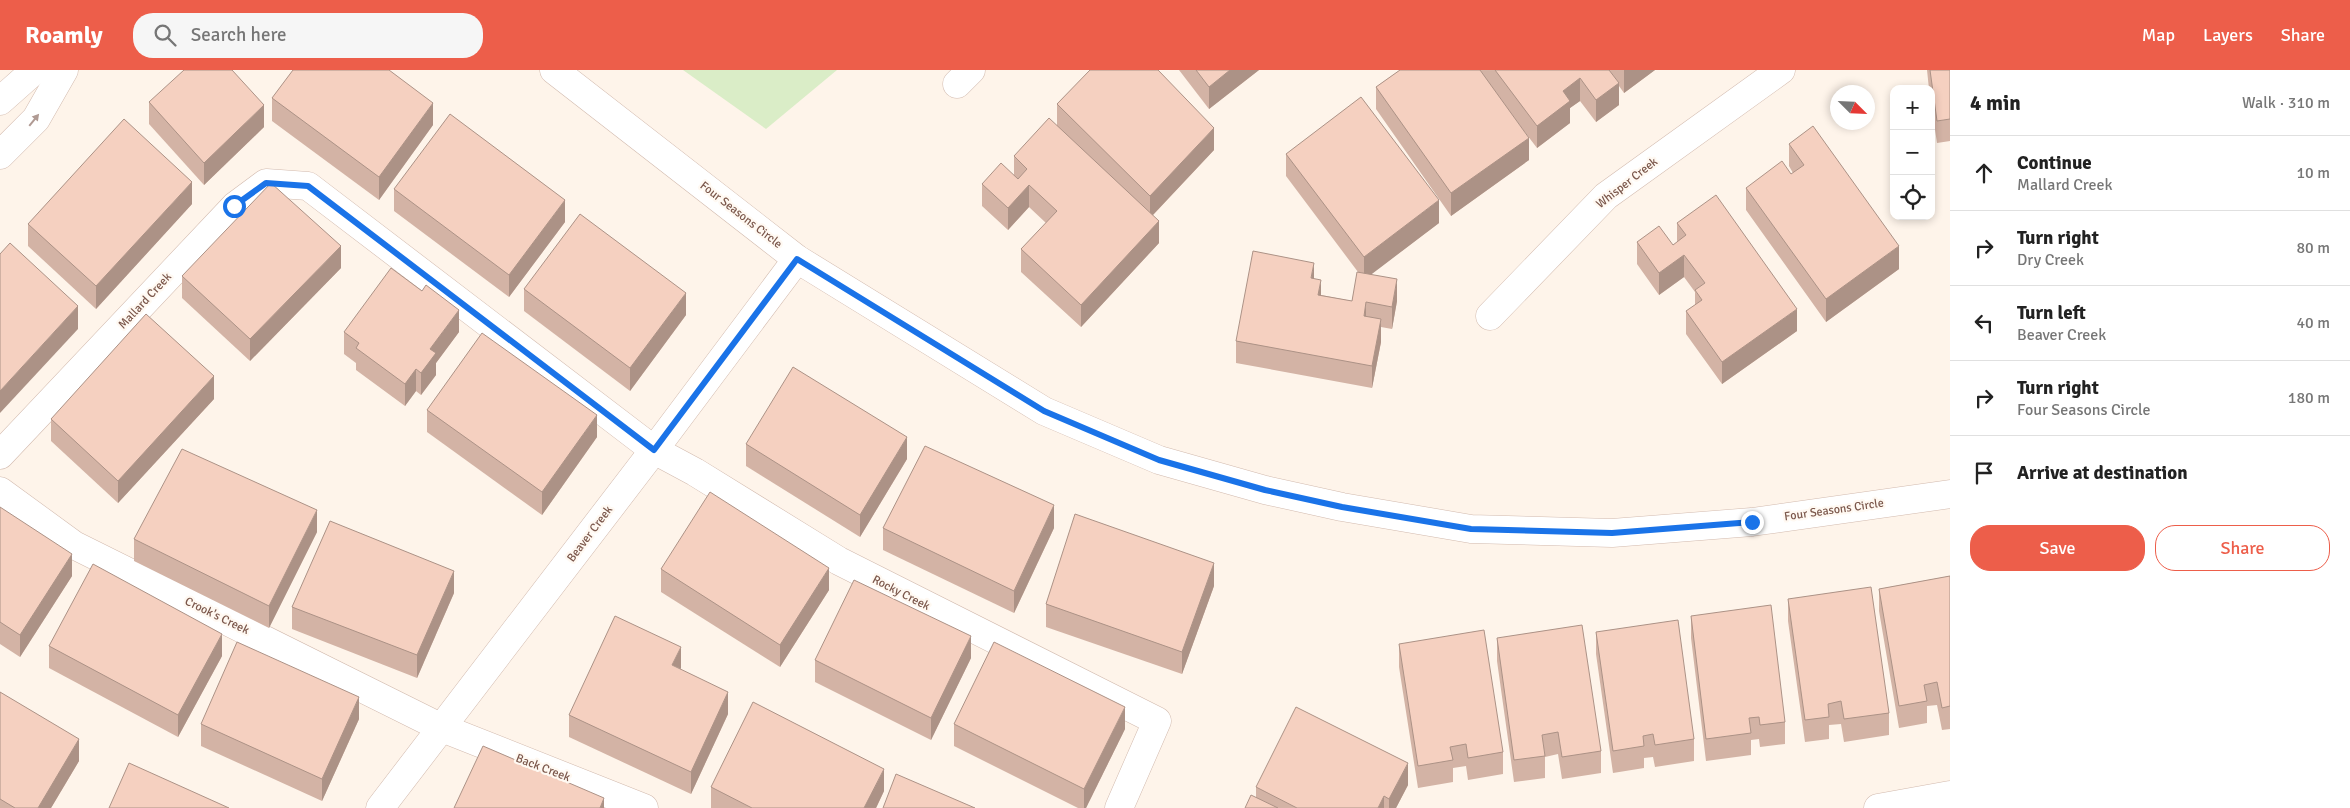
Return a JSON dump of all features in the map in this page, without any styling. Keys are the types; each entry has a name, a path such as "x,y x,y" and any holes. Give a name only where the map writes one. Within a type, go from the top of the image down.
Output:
{"street":[{"path":"0,101 35,70"},
{"path":"0,155 36,119 64,70"},
{"name":"Four Seasons Circle","path":"554,70 797,259 1044,411 1159,460 1265,490 1342,507 1471,529 1612,533 1752,522 1950,494"},
{"name":"Whisper Creek","path":"1490,316 1606,196 1781,70"},
{"name":"Mallard Creek","path":"0,455 234,206 266,183 308,186"},
{"name":"Rocky Creek","path":"308,186 654,450 695,472 839,561 1157,721 1118,808"},
{"name":"Beaver Creek","path":"380,808 654,450 797,259"},
{"name":"Crook's Creek","path":"0,491 74,545 442,728"},
{"name":"Back Creek","path":"442,728 644,808"},
{"path":"1878,808 1950,796"}],"green space":[{"path":"683,70 837,70 766,129"}],"building":[{"path":"184,70 232,70 264,105 204,163 149,102"},
{"path":"293,70 389,70 433,103 379,177 272,98"},
{"path":"1090,70 1158,70 1214,128 1150,196 1057,104"},
{"path":"1196,70 1230,70 1209,87"},
{"path":"1400,70 1480,70 1529,138 1451,193 1376,87"},
{"path":"1495,70 1609,70 1619,83 1596,100 1580,78 1563,91 1570,101 1537,126"},
{"path":"1930,70 1950,70 1950,119 1937,121 1935,85 1932,85"},
{"path":"1361,97 1439,200 1364,257 1286,154"},
{"path":"450,114 565,200 509,275 394,189"},
{"path":"1049,118 1159,221 1081,305 1021,249 1057,211 1029,185 1008,208 982,184 1001,163 1018,179 1027,169 1014,156"},
{"path":"124,119 192,182 96,286 28,224"},
{"path":"1813,126 1899,246 1826,299 1746,188 1782,161 1791,174 1804,165 1789,144"},
{"path":"271,183 341,246 250,339 182,276"},
{"path":"1716,195 1797,309 1722,362 1686,311 1702,300 1695,290 1705,283 1684,255 1659,273 1637,242 1659,226 1673,245 1686,235 1677,223"},
{"path":"580,214 686,293 630,368 524,289"},
{"path":"10,243 78,306 0,391 0,254"},
{"path":"1253,251 1314,263 1311,278 1321,280 1318,295 1352,301 1357,272 1397,279 1392,307 1366,302 1364,316 1381,319 1372,366 1236,341"},
{"path":"391,268 422,291 426,285 459,310 430,349 436,353 421,373 416,369 405,384 356,348 359,343 344,332"},
{"path":"146,314 214,376 118,481 51,419"},
{"path":"482,333 597,415 542,492 427,410"},
{"path":"793,367 907,437 860,515 746,444"},
{"path":"925,446 1054,505 1014,591 883,528"},
{"path":"182,449 317,510 269,606 134,539"},
{"path":"710,492 829,568 780,645 661,569"},
{"path":"0,507 72,554 20,635 0,622"},
{"path":"1075,514 1214,563 1182,652 1046,604"},
{"path":"330,521 454,571 417,655 292,607"},
{"path":"93,564 222,634 178,715 49,646"},
{"path":"1950,576 1950,706 1942,708 1937,682 1924,685 1927,701 1899,706 1879,589"},
{"path":"854,580 971,636 931,718 815,660"},
{"path":"1871,587 1889,713 1844,719 1841,701 1828,704 1829,717 1805,720 1788,599"},
{"path":"1771,605 1785,722 1760,725 1759,717 1749,718 1751,733 1706,739 1691,616"},
{"path":"615,616 681,647 672,665 728,692 691,772 569,715"},
{"path":"1678,620 1694,739 1655,745 1653,734 1643,736 1644,746 1613,751 1596,632"},
{"path":"1582,625 1601,751 1562,757 1558,732 1542,735 1545,756 1514,760 1497,638"},
{"path":"1484,630 1503,752 1468,758 1466,744 1450,747 1453,760 1418,766 1399,644"},
{"path":"237,642 359,697 322,779 201,724"},
{"path":"994,642 1125,707 1084,789 954,724"},
{"path":"0,692 79,739 38,808 15,808 0,799"},
{"path":"753,702 884,769 864,808 752,808 711,787"},
{"path":"1296,707 1408,763 1389,799 1384,796 1378,808 1297,808 1256,787"},
{"path":"483,746 604,798 600,808 454,808"},
{"path":"129,763 229,808 109,808"},
{"path":"896,774 975,808 883,808"},
{"path":"1251,795 1278,808 1245,808"}],"route":[{"path":"234,206 266,183 308,186 654,450 797,259 1044,411 1159,460 1265,490 1342,507 1471,529 1612,533 1752,522"}]}
